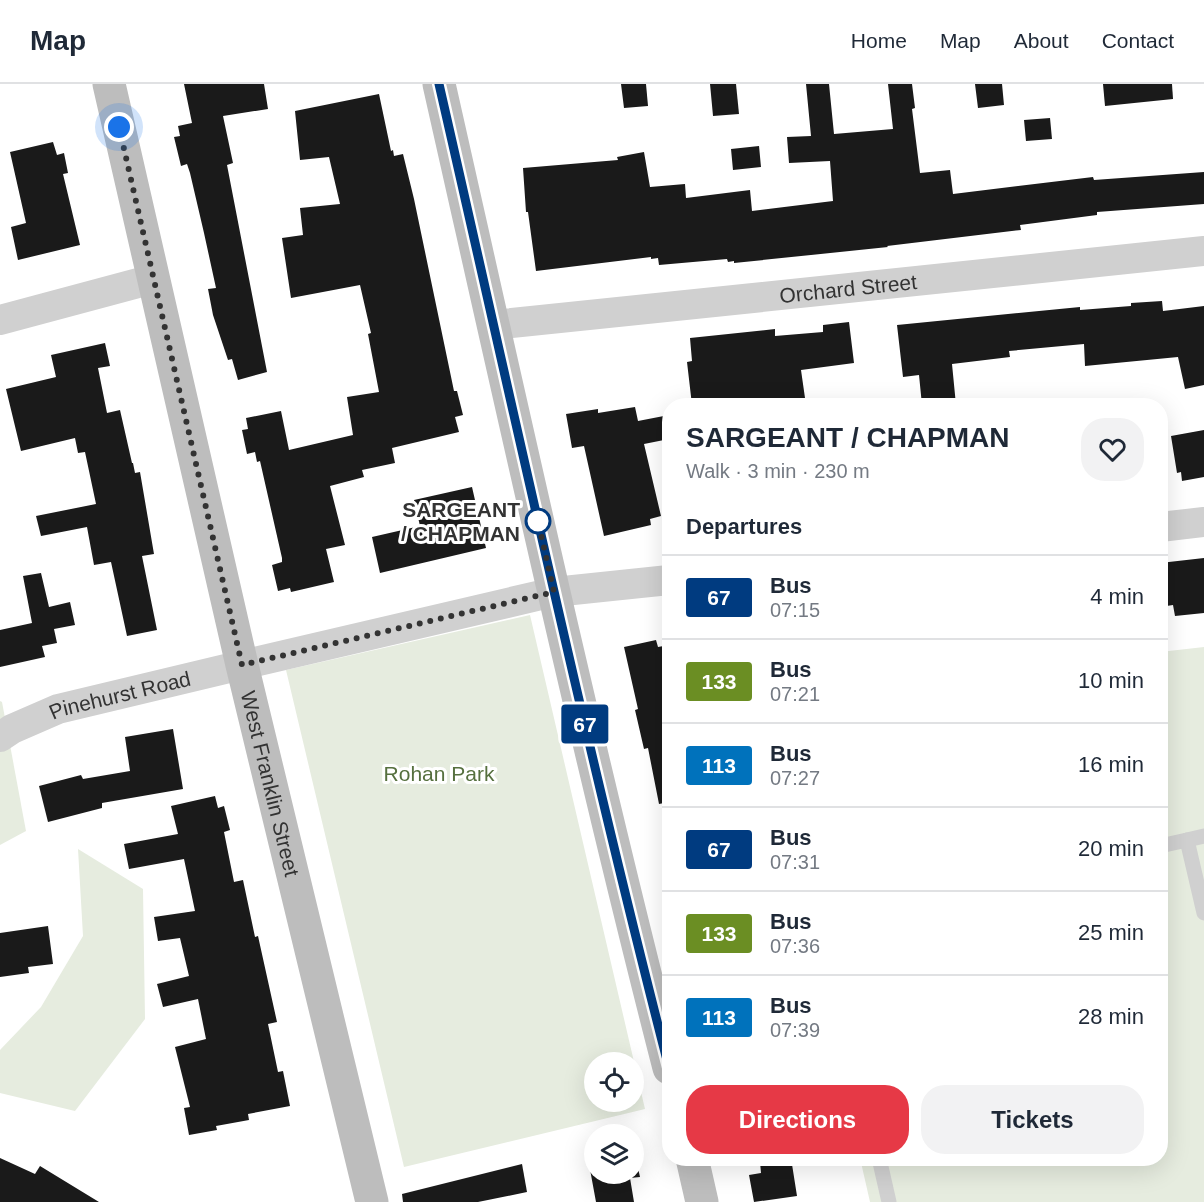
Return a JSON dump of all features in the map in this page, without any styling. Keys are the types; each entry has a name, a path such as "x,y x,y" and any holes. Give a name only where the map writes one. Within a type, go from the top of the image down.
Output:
{"street":[{"name":"West Franklin Street","path":"109,84 242,665 372,1202"},
{"path":"439,84 554,592 662,1040"},
{"name":"Orchard Street","path":"494,325 1204,251"},
{"path":"0,320 153,279"},
{"path":"1168,525 1204,522"},
{"name":"Pinehurst Road","path":"0,737 12,729 58,709 242,665 554,592 662,581"},
{"path":"694,1166 702,1202"}],"lane":[{"path":"1168,844 1204,836"},
{"path":"1187,840 1204,913"},
{"path":"881,1166 889,1202"}],"green space":[{"name":"Rohan Park","path":"530,615 632,1052 584,1052 584,1112 633,1112 404,1167 286,670"},
{"path":"1204,647 1204,1202 870,1202 862,1166 1168,1166 1168,651"},
{"path":"0,701 26,831 0,845"},
{"path":"78,849 143,889 145,1019 75,1111 0,1093 0,1050 41,1007 83,936"}],"building":[{"path":"184,84 264,84 268,109 223,116 233,163 227,165 267,372 238,380 232,359 228,360 213,315 208,289 216,288 204,233 190,173 187,164 181,166 174,137 180,136 178,126 192,123"},
{"path":"621,84 646,84 648,106 624,108"},
{"path":"710,84 736,84 739,114 713,116"},
{"path":"806,84 829,84 834,134 893,129 888,84 912,84 915,108 912,109 920,173 950,170 953,194 1093,177 1094,180 1204,172 1204,204 1097,212 1097,215 1020,225 1021,230 734,263 734,261 728,262 727,259 659,265 658,258 651,259 651,257 536,271 528,212 526,212 523,168 618,160 617,157 644,152 650,187 685,184 686,198 750,190 752,211 833,201 830,161 789,163 787,137 811,136"},
{"path":"975,84 1002,84 1004,105 978,108"},
{"path":"1103,84 1172,84 1173,99 1105,106"},
{"path":"379,94 391,151 393,150 394,156 403,154 454,391 457,391 463,415 455,417 459,432 392,448 395,463 362,470 364,477 330,486 345,545 326,549 334,582 291,592 290,588 278,591 272,565 282,562 282,558 260,461 257,462 255,452 247,454 242,430 248,429 246,418 281,411 289,450 353,435 347,397 379,392 368,334 371,333 360,285 291,298 282,238 303,235 300,208 340,204 329,157 300,160 295,111"},
{"path":"1050,118 1052,139 1026,141 1024,120"},
{"path":"53,142 57,155 64,153 68,173 63,174 80,245 18,260 11,227 26,223 10,152"},
{"path":"759,146 761,167 733,170 731,149"},
{"path":"1162,301 1163,311 1204,306 1204,385 1185,389 1178,357 1085,366 1084,344 1009,351 1010,357 952,364 955,398 921,398 919,375 903,377 897,325 1080,307 1080,310 1131,306 1131,303"},
{"path":"849,322 854,363 801,370 805,398 691,398 687,362 692,361 690,338 775,329 775,336 823,332 823,325"},
{"path":"105,343 110,366 98,368 107,413 120,410 135,473 140,472 154,554 142,556 157,630 127,636 111,562 94,565 87,527 41,536 36,516 96,504 85,452 78,453 75,438 21,451 6,389 56,377 51,355"},
{"path":"635,407 638,421 662,416 662,440 644,444 661,516 650,519 651,525 604,536 584,446 572,448 566,414 598,409 598,413"},
{"path":"1204,430 1204,477 1182,481 1181,472 1177,473 1171,436"},
{"path":"472,487 486,548 380,573 372,537 420,526 414,500"},
{"path":"1204,558 1204,613 1175,616 1173,605 1168,606 1168,562"},
{"path":"41,573 49,607 70,602 75,625 54,629 57,643 42,646 45,657 0,667 0,630 32,623 23,576"},
{"path":"656,640 658,647 662,646 662,803 659,804 648,748 644,749 635,710 638,709 624,647"},
{"path":"173,729 183,789 102,803 102,808 48,822 39,786 81,775 83,779 130,771 125,737"},
{"path":"215,796 218,808 224,806 230,830 224,832 234,882 243,880 255,937 258,936 277,1022 268,1024 278,1072 283,1071 290,1106 248,1114 249,1120 216,1126 217,1130 189,1135 184,1108 190,1107 175,1047 206,1039 198,999 163,1007 157,984 189,976 180,938 158,941 154,917 195,911 184,859 129,869 124,844 178,834 171,806"},
{"path":"48,926 53,964 28,967 29,973 0,977 0,933"},
{"path":"0,1158 35,1174 40,1166 99,1202 0,1202"},
{"path":"522,1164 527,1192 478,1202 403,1202 402,1194"},
{"path":"760,1166 792,1166 797,1196 754,1202 749,1175 761,1173"},
{"path":"593,1184 631,1184 634,1202 596,1202"}],"bus line":[{"name":"67","path":"439,84 559,614 662,1040"}],"place":[{"name":"SARGEANT / CHAPMAN","path":"538,521"}],"route":[{"path":"119,127 242,665 554,592 538,521"}]}
